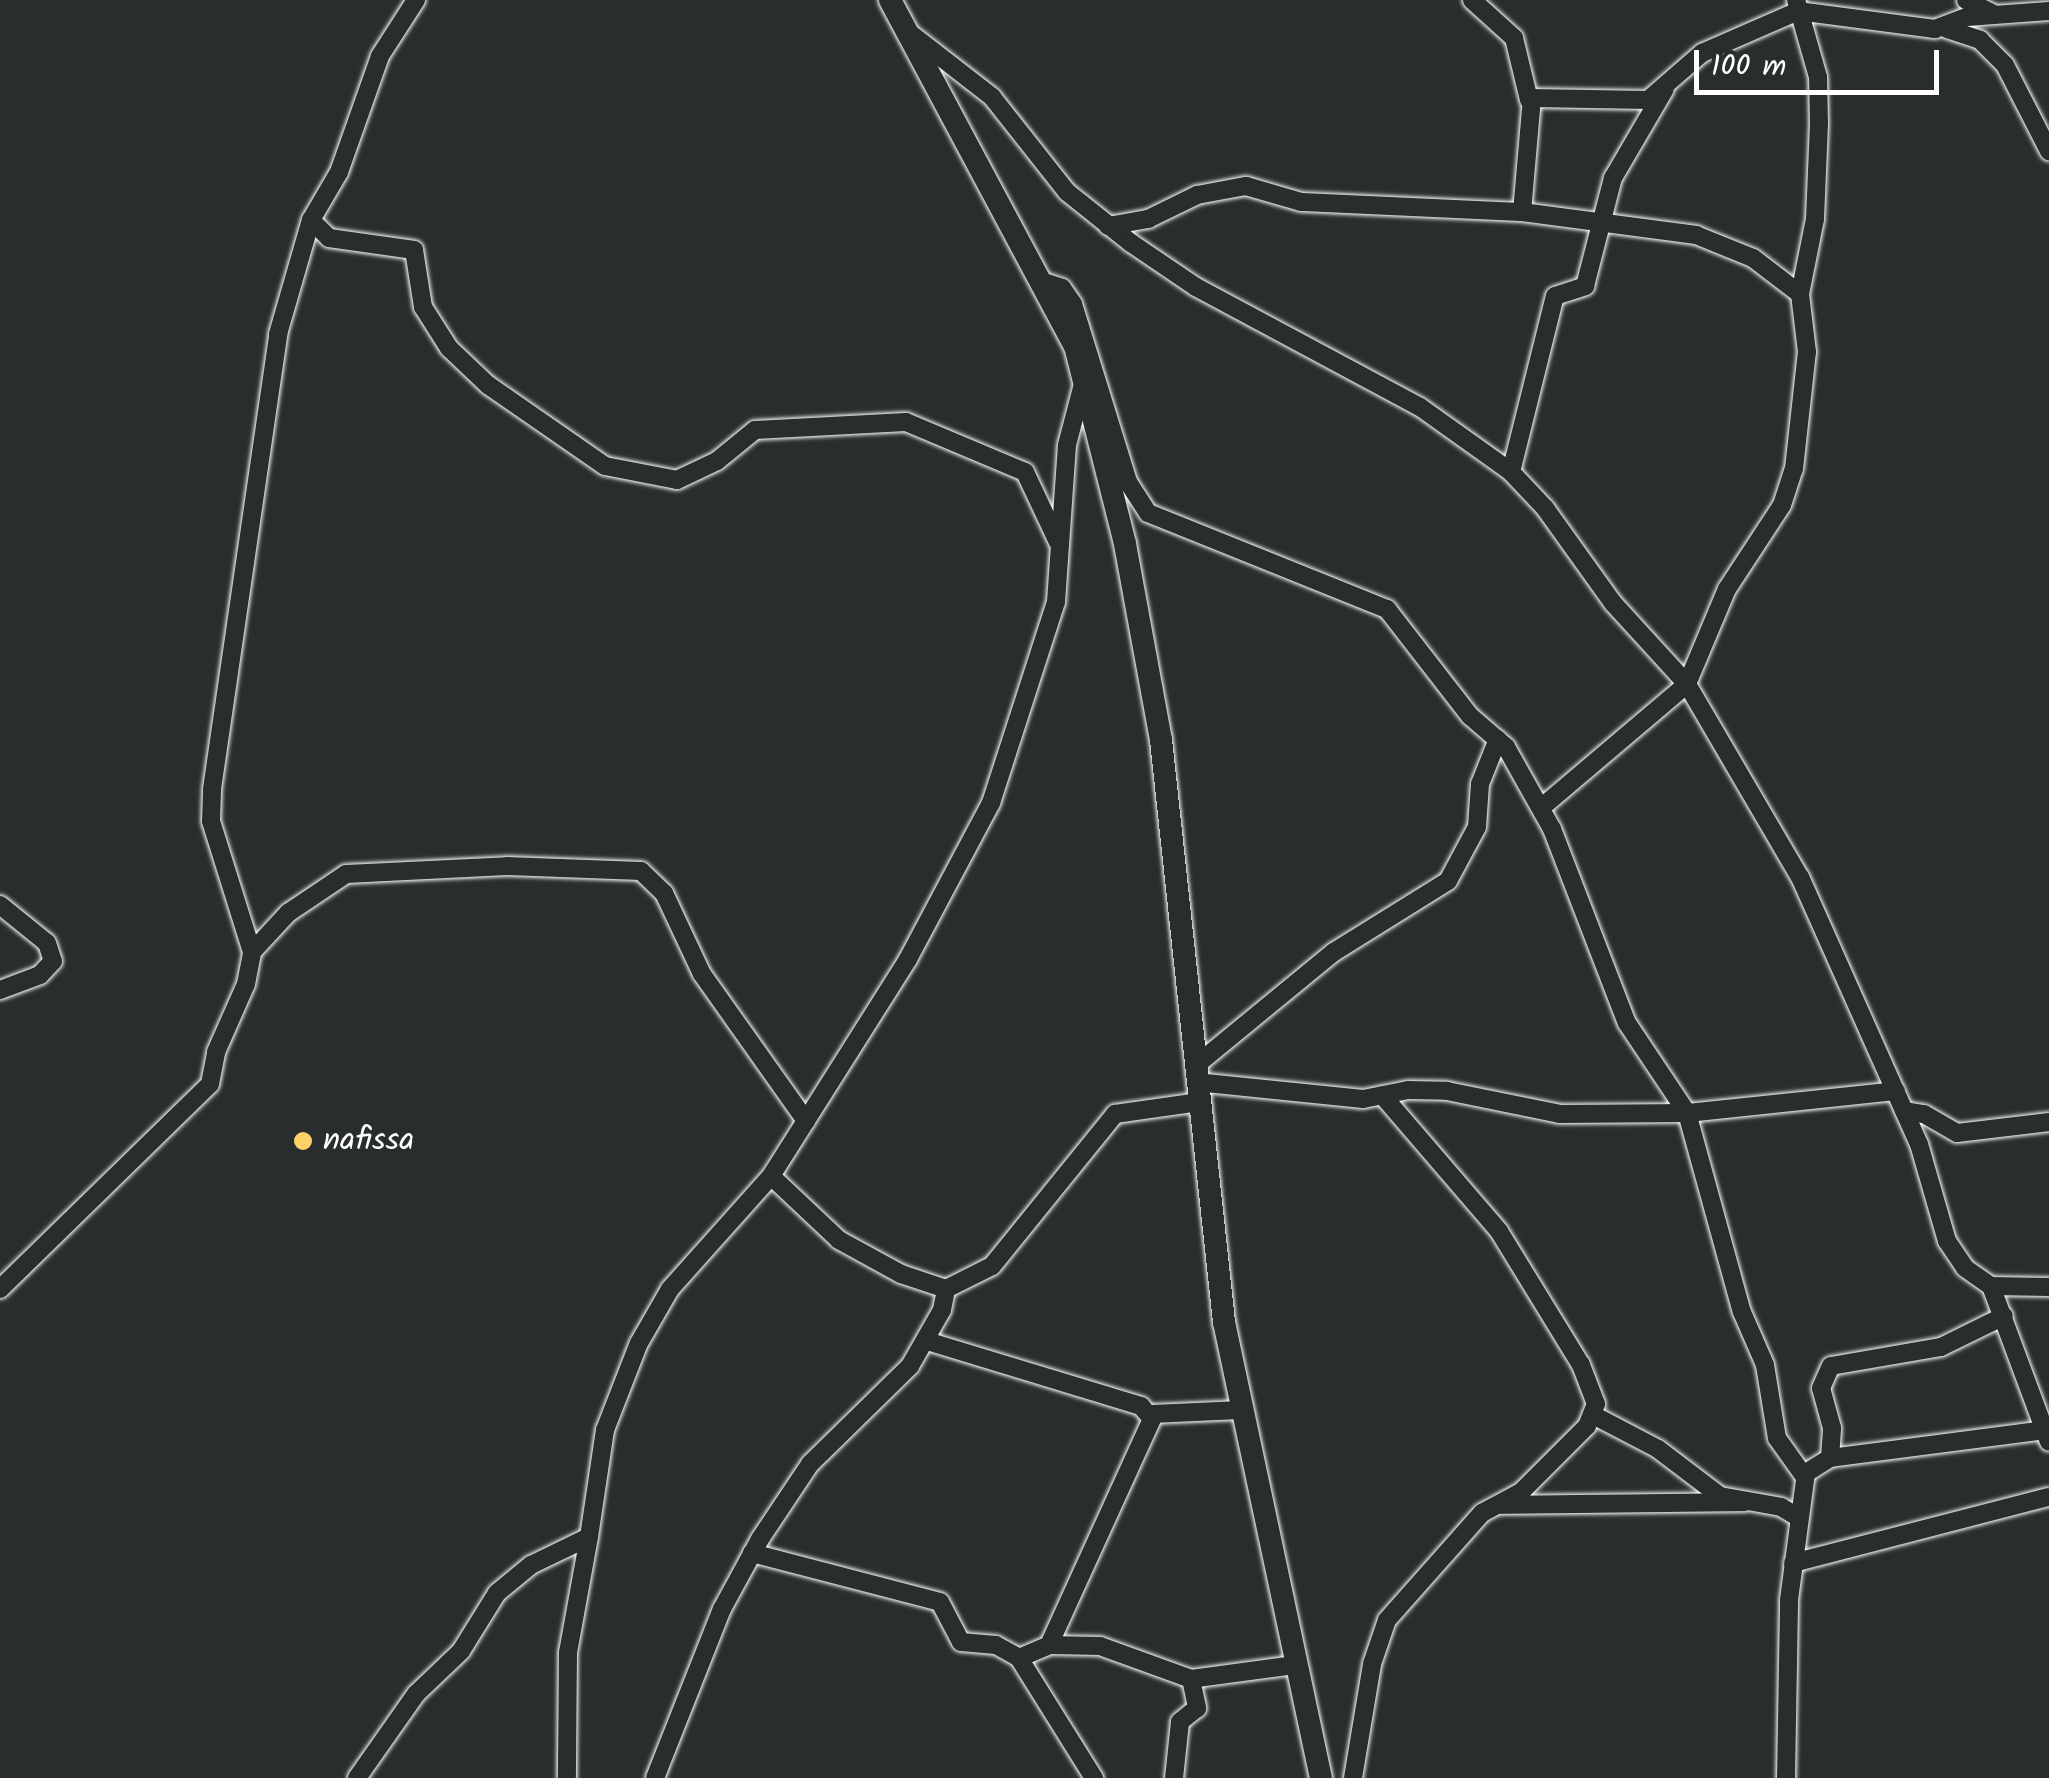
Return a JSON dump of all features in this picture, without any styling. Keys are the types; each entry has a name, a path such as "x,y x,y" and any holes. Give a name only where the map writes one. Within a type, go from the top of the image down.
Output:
{"street":[{"path":"252,952 212,820 212,789 278,334 312,220 338,172 380,56 416,0"},
{"path":"890,0 1044,282 1074,346 1124,544 1159,724 1224,1322 1321,1778"},
{"path":"1472,0 1514,38 1530,100 1522,212"},
{"path":"1966,0 1994,14"},
{"path":"1542,806 1686,684 1738,566 1782,505 1794,469 1807,352 1800,294 1815,220 1819,124 1818,77 1797,5"},
{"path":"1511,472 1555,296 1585,286 1613,178 1665,88 1702,53 1797,5 1947,28 1980,40 2005,66 2049,151"},
{"path":"1947,28 1994,14 2049,11"},
{"path":"906,30 992,97 1066,192 1108,226 1196,287 1420,407 1511,472 1686,684 1800,877 1904,1111 1954,1256 1991,1286 2047,1436 1830,1458 1804,1476"},
{"path":"1530,100 1627,103 1665,88"},
{"path":"1108,226 1148,219 1197,195 1246,186 1301,202 1522,212 1696,235 1753,258 1800,294"},
{"path":"312,220 329,238 414,250 423,308 449,348 488,384 605,466 678,480 717,461 754,430 822,428 870,419 906,422 1025,472 1049,510 1064,559"},
{"path":"1044,282 1062,288 1073,304 1128,482 1148,513 1387,609 1470,716 1498,739 1542,806 1627,1023 1688,1113 1723,1250 1765,1365 1777,1438 1804,1476 1793,1562 1786,1778"},
{"path":"567,1778 568,1652 605,1430 639,1344 670,1290 771,1176 908,959 991,804 1056,602 1064,559 1067,445 1083,384"},
{"path":"659,1776 686,1693 752,1553 810,1464 927,1341 946,1289 992,1266 1115,1114 1197,1083 1334,952 1448,881 1477,827 1480,784 1498,739"},
{"path":"0,1289 210,1084 252,952 288,913 346,874 507,866 641,871 664,892 702,974 806,1121"},
{"path":"0,905 46,943 52,961 40,975 0,990"},
{"path":"1197,1083 1316,1098 1481,1094 1560,1114 1688,1113 1896,1092"},
{"path":"1382,1095 1499,1232 1581,1366 1596,1416 1658,1449 1720,1496 1781,1507 1799,1518"},
{"path":"1904,1111 1924,1114 1957,1133 2049,1122"},
{"path":"771,1176 839,1240 900,1274 946,1289"},
{"path":"1991,1286 2049,1287"},
{"path":"1830,1458 1832,1428 1821,1388 1831,1366 1941,1347 2004,1316"},
{"path":"927,1341 1141,1406 1150,1414 1152,1429 1067,1595 1049,1646"},
{"path":"1150,1414 1242,1410"},
{"path":"1353,1778 1372,1664 1387,1620 1494,1504 1522,1492 1596,1416"},
{"path":"1793,1562 2049,1497"},
{"path":"1494,1504 1745,1502"},
{"path":"356,1778 416,1694 461,1651 497,1593 531,1565 589,1537"},
{"path":"752,1553 936,1600 961,1642 996,1645 1019,1658 1094,1778"},
{"path":"1019,1658 1049,1646 1100,1646 1191,1679 1296,1665"},
{"path":"1174,1778 1180,1722 1196,1708 1191,1679"}],"place":[{"name":"nafissa","path":"303,1141"}]}
